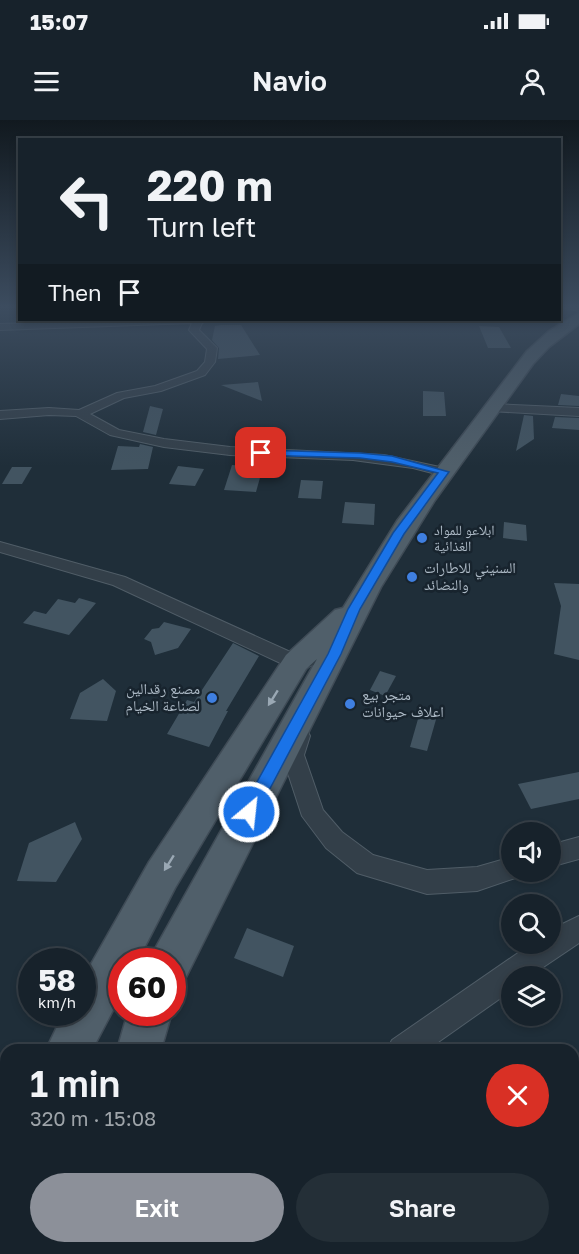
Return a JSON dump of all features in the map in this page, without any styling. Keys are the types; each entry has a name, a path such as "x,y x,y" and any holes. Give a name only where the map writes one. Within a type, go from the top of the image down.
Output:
{"main road":[{"path":"71,1044 162,875 318,662 354,609 399,533 529,360"},
{"path":"178,948 318,662"},
{"path":"141,1044 146,1026"}],"street":[{"path":"0,415 81,413 121,395 157,389 201,373 210,360"},
{"path":"494,408 579,412"},
{"path":"81,413 105,429 196,448 244,452 360,455 392,459 444,472"},
{"path":"0,547 119,581 318,662 293,755 313,816 334,840 366,865 427,882 477,879 501,871"},
{"path":"561,853 579,848"},
{"path":"411,1044 560,939 579,929"}],"building":[{"path":"258,382 262,401 221,385"},
{"path":"423,391 444,392 446,416 423,416"},
{"path":"561,394 579,396 579,406 558,405"},
{"path":"150,406 163,409 156,435 143,432"},
{"path":"524,415 533,416 534,439 516,451"},
{"path":"555,417 579,418 579,430 552,428"},
{"path":"140,444 153,447 148,469 111,470 118,446 139,447"},
{"path":"232,465 263,467 256,492 224,490"},
{"path":"178,466 204,469 195,486 169,484"},
{"path":"12,467 32,467 22,484 2,484"},
{"path":"301,480 323,481 321,499 298,498"},
{"path":"345,502 375,504 374,525 342,523"},
{"path":"504,522 526,525 527,541 503,538"},
{"path":"554,583 579,584 579,660 554,654 561,606"},
{"path":"79,598 96,603 69,635 23,623 34,611 46,614 58,599 75,603"},
{"path":"164,622 191,629 178,648 155,655 151,642 144,639 152,629 159,628"},
{"path":"233,643 259,656 226,711 228,711 209,747 167,734 187,700 194,702"},
{"path":"380,671 396,676 385,696 370,690"},
{"path":"103,679 116,691 107,721 70,719 80,693"},
{"path":"420,712 437,716 427,751 410,747"},
{"path":"579,772 579,799 531,809 518,784"},
{"path":"75,822 82,839 56,882 17,881 29,843"},
{"path":"247,928 294,946 283,977 234,958"}],"place":[{"name":"ابلاعو للمواد الغذائية","path":"422,538"},
{"name":"السنيني للاطارات والنضائد","path":"412,577"},
{"name":"مصنع رقدالين لصناعة الخيام","path":"212,698"},
{"name":"متجر بيع اعلاف حيوانات","path":"350,704"}],"route":[{"path":"249,812 335,654 354,609 399,533 444,472 392,459 360,455 261,453"}]}
